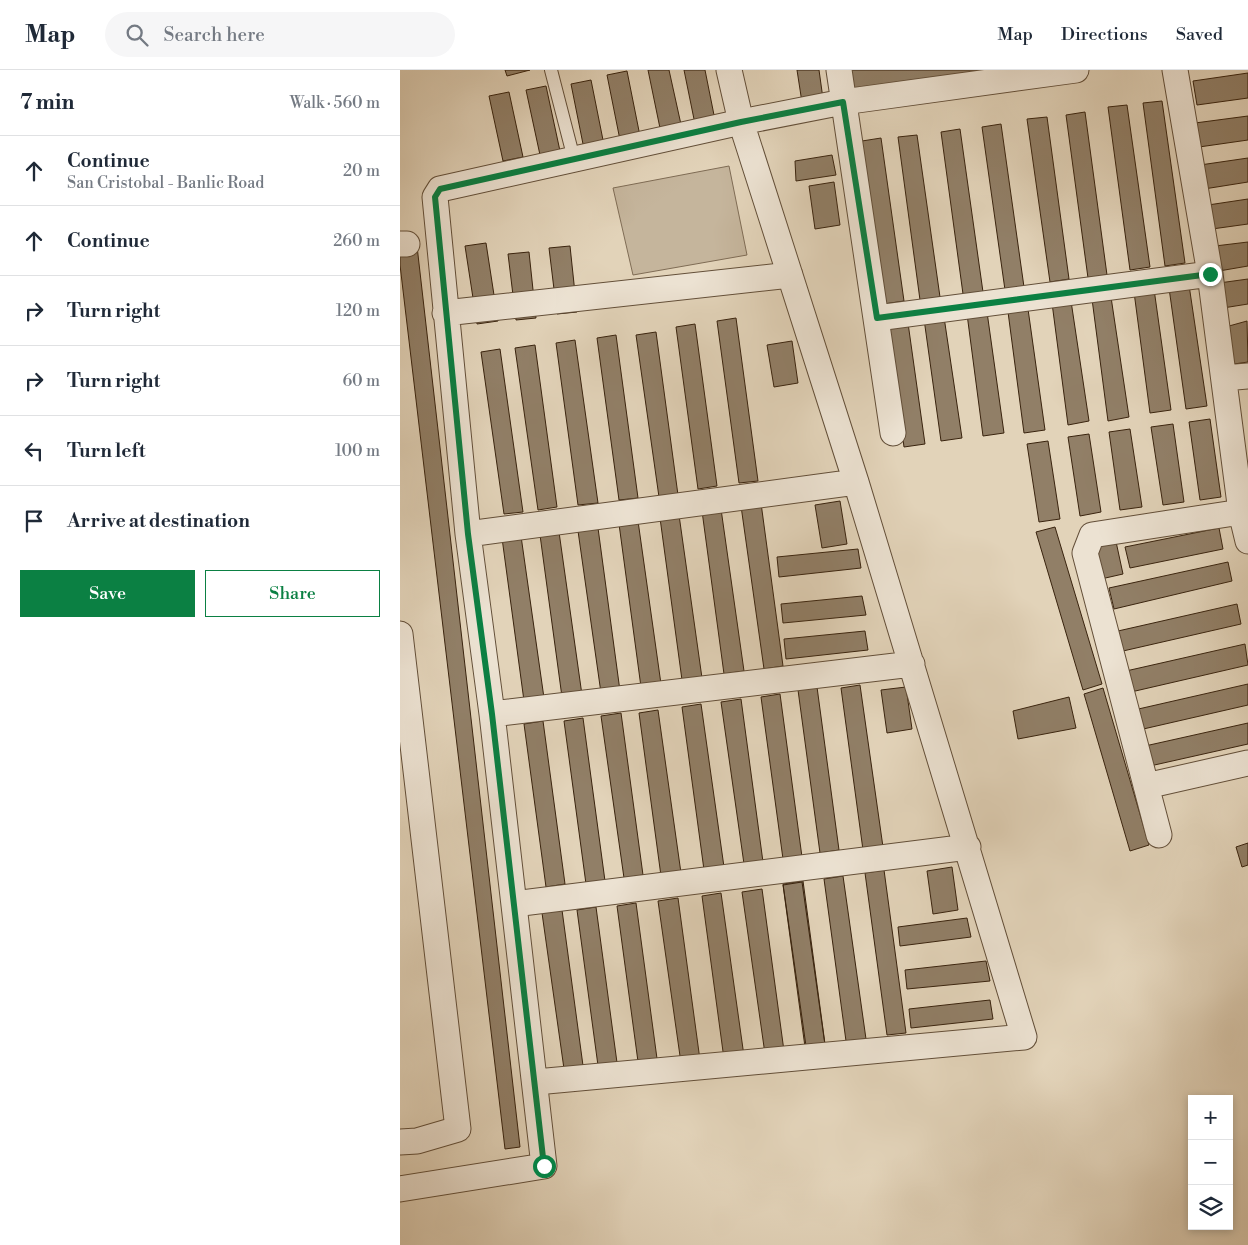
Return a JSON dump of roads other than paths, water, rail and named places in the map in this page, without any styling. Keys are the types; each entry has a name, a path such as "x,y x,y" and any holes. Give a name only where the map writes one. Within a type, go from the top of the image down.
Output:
{"street":[{"path":"536,1082 1024,1037 856,482 741,122 729,70"},
{"path":"839,70 893,433"},
{"path":"400,1190 544,1166 536,1082 492,714 468,534 435,197 440,189 741,122 843,102 1076,70"},
{"path":"1175,70 1210,274 1236,377 1241,512 1248,541"},
{"path":"877,318 1210,274"},
{"path":"445,312 790,275"},
{"path":"468,534 856,482"},
{"path":"1159,835 1085,553 1092,535 1241,512"},
{"path":"400,634 458,1130 417,1141 400,1142"},
{"path":"492,714 912,664"},
{"path":"1146,786 1248,763"},
{"path":"514,904 968,847"}],"lane":[{"path":"551,70 574,159"}]}
